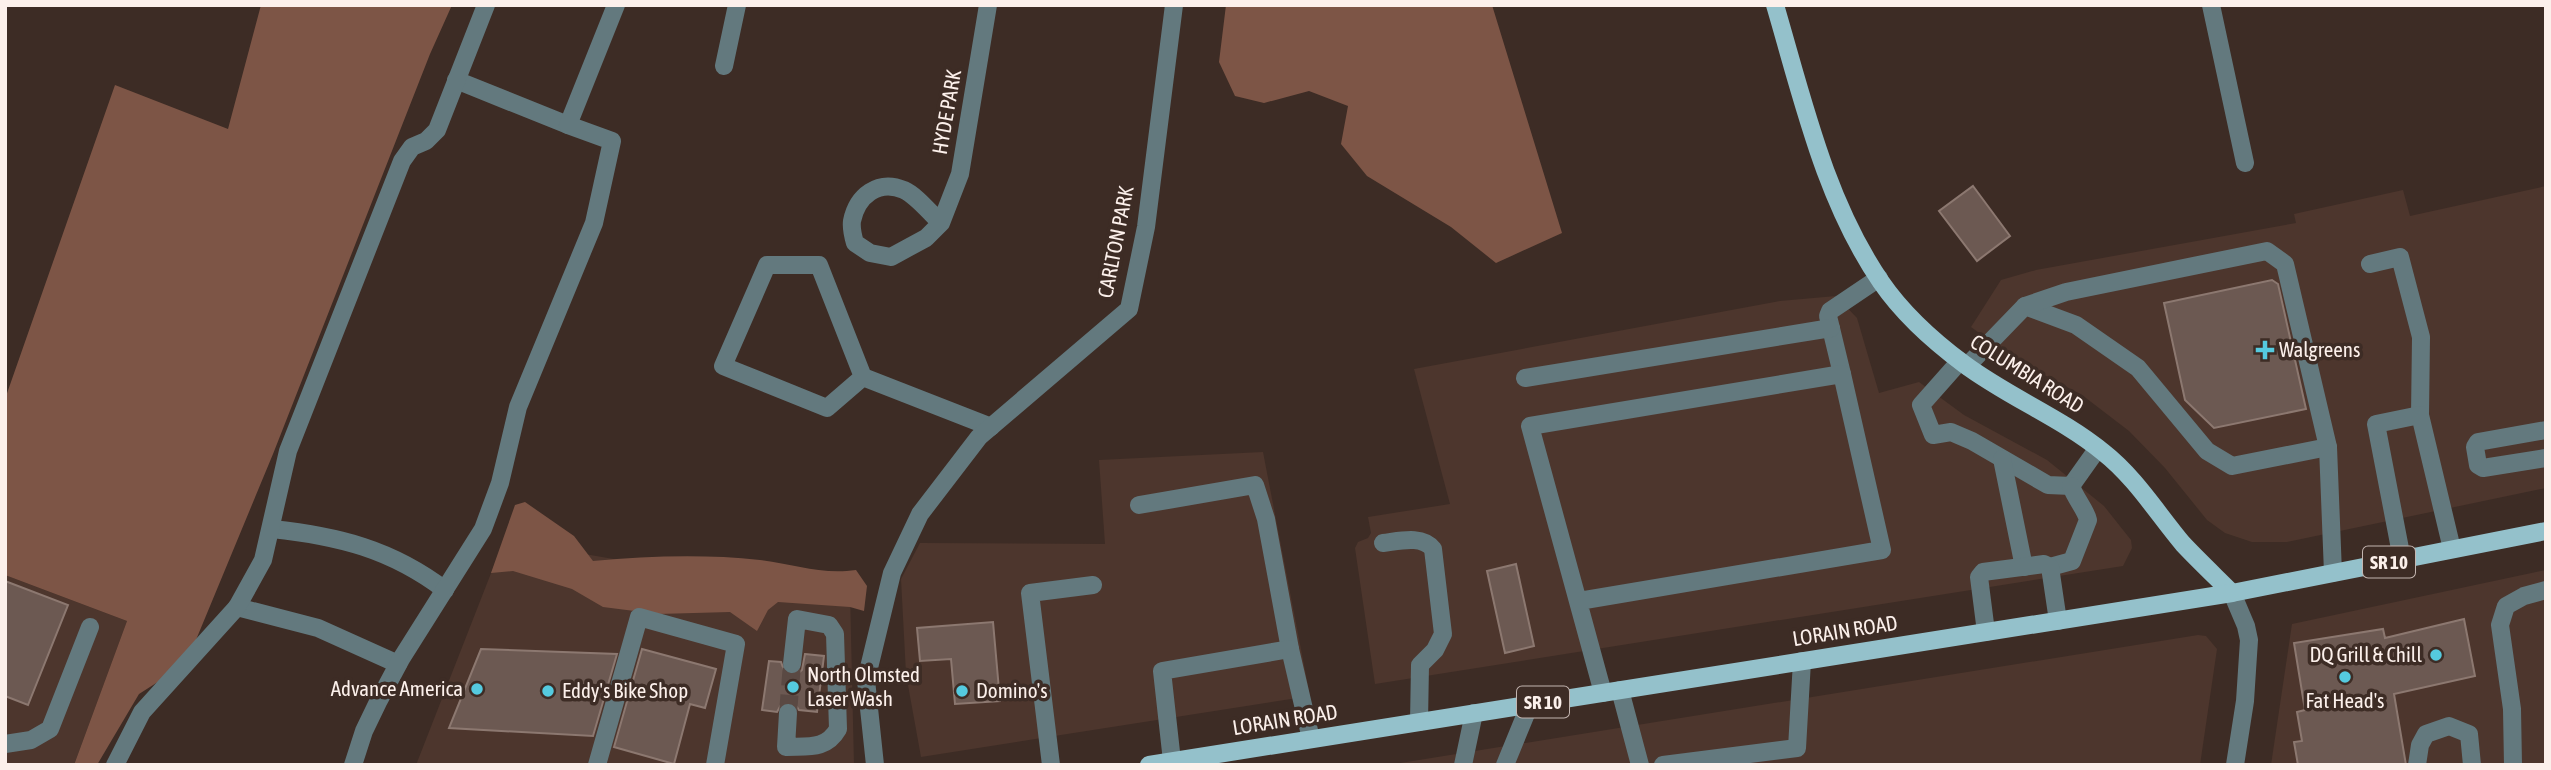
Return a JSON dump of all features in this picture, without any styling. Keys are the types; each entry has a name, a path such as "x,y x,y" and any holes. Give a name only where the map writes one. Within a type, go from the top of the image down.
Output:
{"main road":[{"name":"COLUMBIA ROAD","path":"1775,5 1831,187 1855,240 1878,278 1920,329 1964,364 2071,428 2098,448 2134,482 2183,543 2232,593"},
{"name":"LORAIN ROAD","path":"1149,765 2232,593 2546,531"}],"street":[{"path":"115,765 142,712 237,607 263,560 288,451 402,161 412,147 426,141 437,130 486,5"},
{"path":"568,125 616,5"},
{"path":"724,66 737,5"},
{"name":"HYDE PARK","path":"941,223 960,174 988,5"},
{"name":"CARLTON PARK","path":"874,765 866,680 892,573 920,514 979,438 1129,309 1146,227 1174,5"},
{"path":"2211,5 2245,163"},
{"path":"354,765 364,732 398,664 483,529 500,482 518,407 594,223 612,141 456,80"},
{"path":"884,186 905,190 941,223 926,237 891,257 870,253 855,243 851,224 857,205 868,191 884,186"},
{"path":"2071,486 2048,485 1951,432 1933,435 1922,405 2025,306 2066,292 2267,251 2285,264 2328,447 2333,573"},
{"path":"2370,264 2400,257 2421,337 2420,415 2452,549"},
{"path":"863,377 827,408 723,366 767,265 819,265 863,377 991,427"},
{"path":"1579,601 1882,550 1828,316 1830,311 1878,278"},
{"path":"2025,306 2076,324 2138,368 2207,452 2232,466 2328,447"},
{"path":"1525,378 1831,328"},
{"path":"1640,765 1579,601 1530,426 1842,374"},
{"path":"2402,559 2376,424 2420,415"},
{"path":"2546,430 2478,442 2475,447 2478,465 2483,468 2546,458"},
{"path":"2071,486 2098,448"},
{"path":"2002,459 2024,567"},
{"path":"1139,505 1255,485 1266,519 1290,649 1311,739"},
{"path":"1986,632 1979,577 1983,572 2044,564 2050,567 2072,561 2088,520 2087,513 2077,503 2071,486"},
{"path":"272,529 316,533 390,555 445,590"},
{"path":"1383,543 1414,540 1428,543 1433,549 1443,634 1435,650 1420,665 1419,722"},
{"path":"2050,567 2058,621"},
{"path":"1051,765 1030,593 1093,586"},
{"path":"2513,765 2512,709 2500,625 2506,606 2524,596 2546,590"},
{"name":"COLUMBIA ROAD","path":"2232,593 2249,640 2245,701 2235,765"},
{"path":"237,607 318,628 398,664"},
{"path":"597,765 639,617 736,644 715,765"},
{"path":"788,713 785,756 832,740 838,729 835,634 829,625 797,619 792,664"},
{"path":"5,744 32,740 50,729 90,627"},
{"path":"1172,761 1162,671 1290,649"},
{"path":"1663,765 1797,748 1802,661"},
{"path":"1505,765 1530,704"},
{"path":"1463,765 1474,713"},
{"path":"2417,765 2420,746 2426,734 2449,726 2469,734 2472,765"}],"shaded area":[{"path":"261,5 452,5 186,664 139,694 97,765 74,765 127,621 5,575 5,399 115,85 228,129"},
{"path":"1226,5 1492,5 1562,233 1496,263 1451,227 1367,176 1341,144 1348,106 1309,91 1264,103 1235,96 1219,62"},
{"path":"2546,186 2546,488 2287,542 2252,542 2225,533 2207,520 2165,468 2129,431 2082,395 2018,361 1971,327 2001,280 2036,270 2296,223 2294,214 2403,190 2410,216"},
{"path":"1836,296 1857,318 1879,393 1919,382 1964,415 2047,460 2104,506 2131,540 2132,548 2123,566 1375,684 1355,548 1358,542 1368,538 1371,533 1368,517 1450,504 1414,369 1780,301"},
{"path":"1263,452 1310,696 921,757 906,674 901,579 920,543 1105,544 1099,460"},
{"path":"525,502 574,536 593,561 697,556 760,560 819,570 856,570 867,586 864,611 850,607 778,602 768,610 757,631 730,612 658,614 603,607 572,589 513,571 491,573 515,505"},
{"path":"504,540 775,587 850,592 854,765 416,765"},
{"path":"2546,570 2546,765 2271,765 2292,624"},
{"path":"5,575 127,621 74,765 5,765"},
{"path":"2198,635 2206,636 2217,649 2200,765 1388,765"}],"building":[{"path":"1973,186 2010,236 1977,261 1939,211"},
{"name":"Walgreens","path":"2272,280 2278,284 2306,409 2214,428 2185,400 2164,303"},
{"path":"1516,564 1534,646 1505,653 1487,571"},
{"path":"5,581 68,605 28,705 5,696"},
{"name":"Fat Head's","path":"2464,619 2475,676 2394,694 2406,765 2298,765 2294,742 2302,741 2297,712 2305,710 2294,643 2383,629 2385,638"},
{"path":"993,622 1000,701 955,704 951,659 920,661 917,628"},
{"name":"Eddy's Bike Shop","path":"481,649 617,654 593,736 449,728"},
{"path":"642,649 716,669 705,708 690,704 674,764 614,747"},
{"name":"North Olmsted Laser Wash","path":"805,654 824,656 817,712 799,710 795,704 788,702 782,703 777,712 762,710 769,661 781,662 785,673 796,675 802,670"}],"tunnel":[{"path":"788,713 792,664"}],"place":[{"name":"Walgreens","path":"2265,350"},
{"name":"DQ Grill & Chill","path":"2436,655"},
{"name":"Fat Head's","path":"2345,677"},
{"name":"North Olmsted Laser Wash","path":"793,687"},
{"name":"Advance America","path":"477,689"},
{"name":"Eddy's Bike Shop","path":"548,691"},
{"name":"Domino's","path":"962,691"}]}
